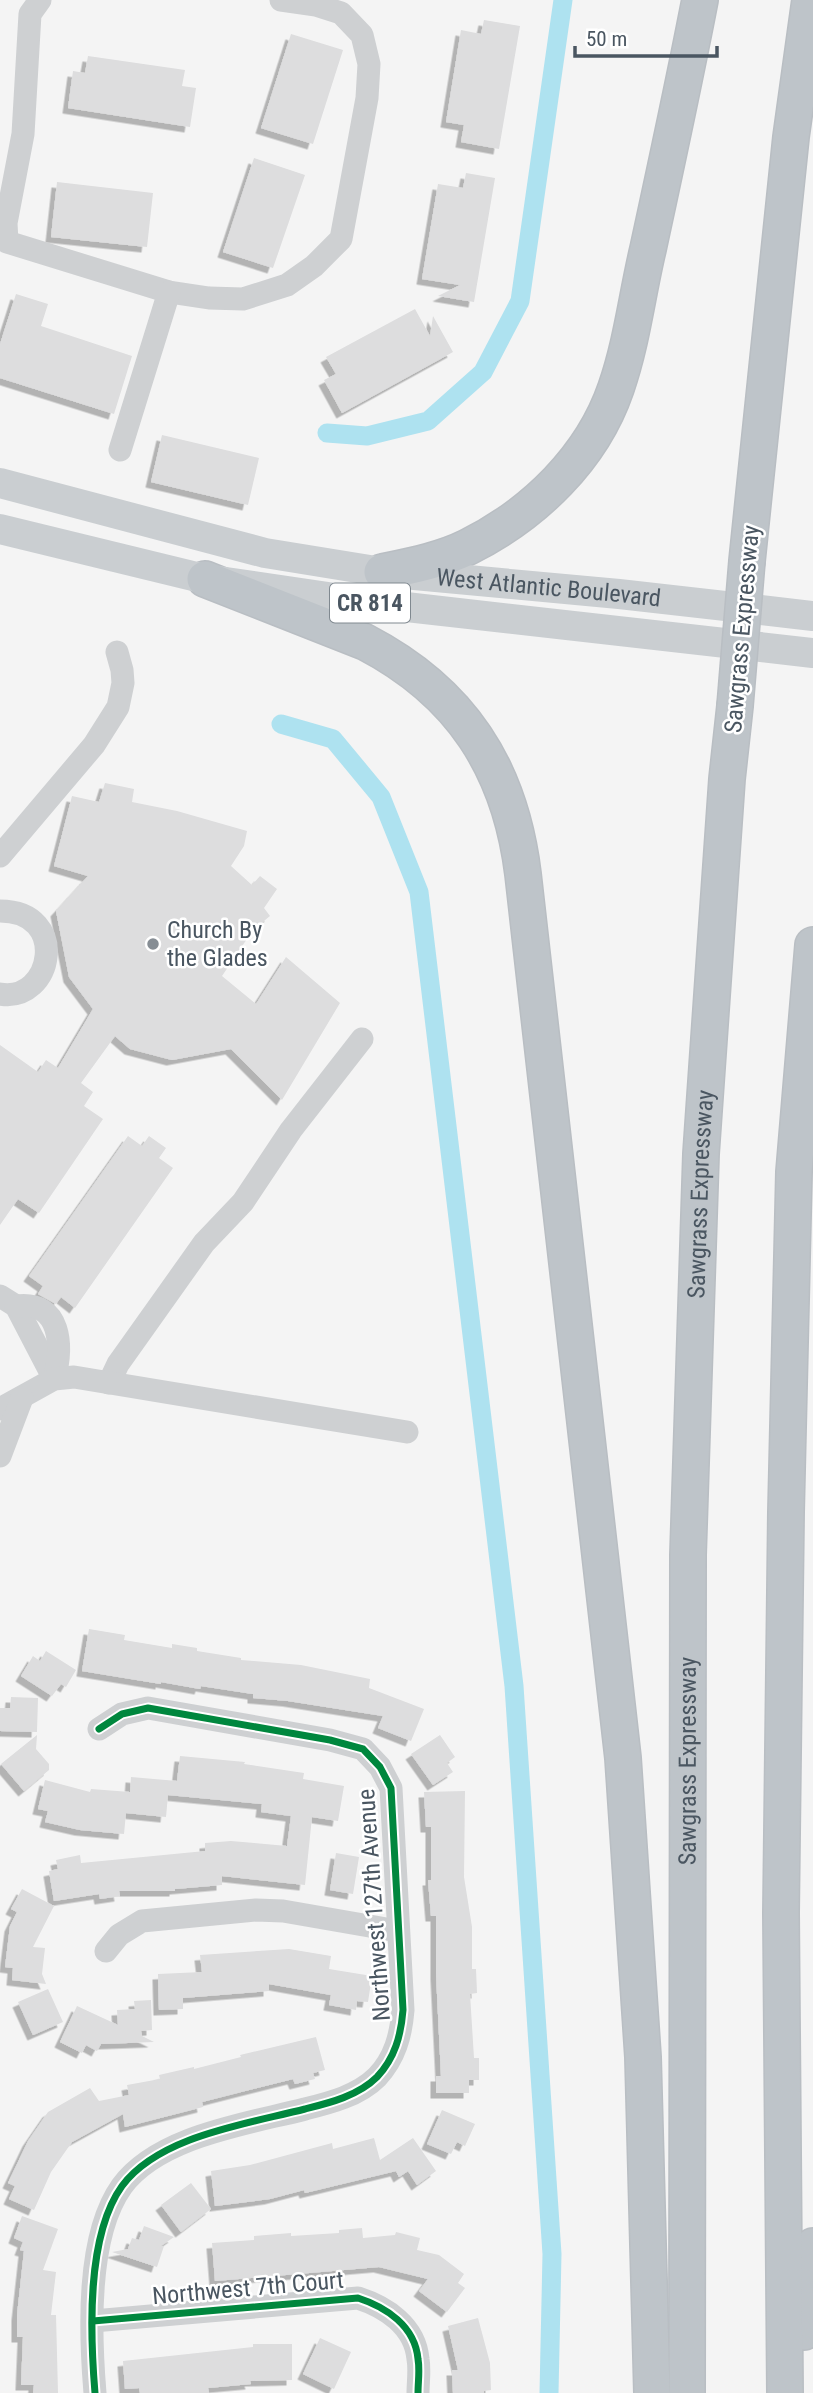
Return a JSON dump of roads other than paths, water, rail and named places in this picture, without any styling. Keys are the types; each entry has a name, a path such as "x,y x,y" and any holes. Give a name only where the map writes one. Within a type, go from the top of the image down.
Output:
{"highway":[{"path":"382,572 445,556 468,547 513,520 556,484 582,452 604,417 636,316 645,259 700,0"},
{"name":"Sawgrass Expressway","path":"687,2393 688,1541 701,1154 727,779 747,561 791,138 810,0"},
{"path":"205,579 365,642 416,674 433,688 469,727 495,770 514,821 523,874 623,1758 643,2057 652,2393"},
{"path":"786,2393 781,1913 786,1526 794,1172 813,945"},
{"path":"786,2393 804,2334 813,2246"}],"main road":[{"name":"West Atlantic Boulevard","path":"0,483 265,553 382,572 619,594 813,616"},
{"name":"West Atlantic Boulevard","path":"0,529 205,579 362,602 813,653"}],"street":[{"path":"40,0 30,14 23,134 7,186 3,222 7,242 169,292 209,298 243,299 287,285 314,266 341,239 367,98 369,64 362,35 341,13 316,5 281,0"},
{"path":"120,450 169,292"},
{"path":"0,856 94,745 118,707 123,683 117,652"},
{"path":"0,911 16,911 33,920 46,941 47,962 37,980 23,991 0,994"},
{"path":"109,1383 118,1364 204,1243 243,1202 291,1130 362,1039"},
{"path":"8,1301 36,1307 49,1316 58,1331 60,1348 54,1379"},
{"path":"0,1409 54,1379 74,1377 407,1432"},
{"path":"0,1456 22,1398"},
{"name":"Northwest 127th Avenue","path":"93,2322 94,2274 99,2239 109,2210 122,2187 138,2168 172,2148 215,2131 330,2103 354,2093 376,2078 391,2056 401,2034 402,2010 391,1788 380,1767 363,1749 330,1740 148,1709 122,1714 99,1729"},
{"path":"106,1951 119,1935 142,1921 256,1910 283,1911 398,1931"},
{"name":"Northwest 7th Court","path":"93,2322 358,2298 380,2305 399,2320 412,2337 418,2357 418,2393"},
{"path":"93,2322 95,2393"}],"waterway":[{"path":"327,433 367,436 428,421 483,372 520,301 563,0"},
{"path":"281,724 333,739 381,797 419,892 514,1686 552,2254 549,2393"}],"place":[{"name":"Church By the Glades","path":"153,944"}]}
